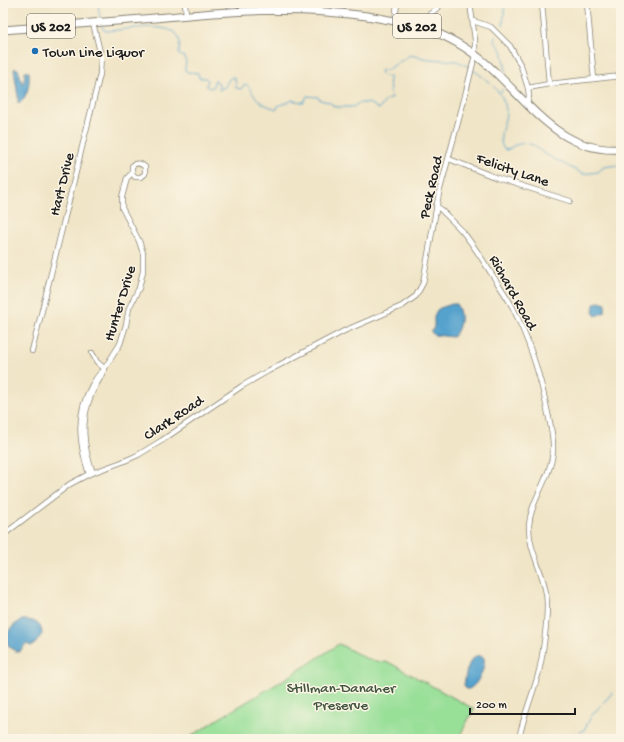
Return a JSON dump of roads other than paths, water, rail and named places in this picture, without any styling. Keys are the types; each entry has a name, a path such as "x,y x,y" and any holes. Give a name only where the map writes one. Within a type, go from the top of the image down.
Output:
{"highway":[{"name":"US 202","path":"3,30 282,6 394,21 419,27 449,39 475,55 493,70 556,131 570,139 598,148 621,150"}],"street":[{"path":"185,3 186,15"},
{"path":"394,21 397,3"},
{"path":"419,27 423,20 443,3"},
{"name":"Peck Road","path":"361,323 402,306 416,296 423,283 436,205 475,55 475,40 470,3"},
{"path":"542,3 549,84"},
{"path":"587,3 594,79"},
{"path":"473,21 491,28 510,46 521,66 528,88 529,96 527,104"},
{"name":"Hart Drive","path":"32,351 100,74 101,56 99,22"},
{"path":"528,88 549,84 621,76"},
{"name":"Felicity Lane","path":"449,159 498,178 570,201"},
{"name":"Hunter Drive","path":"91,474 82,451 84,417 88,403 104,370 120,344 126,326 129,308 139,288 143,272 143,253 139,241 122,208 122,197 127,178 132,173"},
{"name":"Richard Road","path":"436,205 462,231 476,249 511,306 528,342 545,398 553,439 553,451 548,474 531,511 529,529 531,547 540,568 546,592 546,615 539,671 525,712 519,739"},
{"name":"Clark Road","path":"3,535 63,488 91,474 138,455 247,383 361,323"},
{"path":"92,353 104,370"}],"water":[{"path":"15,68 18,69 22,83 24,82 25,71 29,72 28,89 19,104 14,70"},
{"path":"599,302 606,304 605,312 596,316 593,312 594,306 595,303"},
{"path":"452,304 456,304 460,312 460,321 456,333 453,337 434,335 431,332 434,327 434,316 437,310"},
{"path":"22,620 30,620 39,624 42,634 35,644 31,646 26,644 19,652 15,651 8,645 7,636 12,627"},
{"path":"478,655 484,658 483,671 475,684 469,689 466,689 464,685 465,676 469,664 474,657"}],"waterway":[{"path":"98,3 100,19"},
{"path":"503,25 505,3"},
{"path":"102,26 104,30 107,31 134,28 155,28 173,31 179,38 179,55 184,57 186,60 185,70 187,72 198,73 199,78 206,78 208,80 206,86 210,88 213,87 214,81 217,81 219,90 225,87 229,79 232,77 235,78 236,88 241,89 245,84 262,103 277,109 278,106 292,100 304,102 307,96 318,97 320,100 329,102 335,107 353,107 359,103 369,103 379,109 386,100 392,98 389,77 382,75 380,72 381,70 387,70 410,55 429,59 457,61 471,68"},
{"path":"496,36 494,40 502,52 506,73"},
{"path":"473,70 490,83 500,94 503,100 506,113 501,140 504,149 507,150 515,145 526,143 533,145 543,153 583,174 598,172 604,167 621,165"},
{"path":"500,93 503,89"},
{"path":"573,739 584,730 592,715 613,692"}],"place":[{"name":"Town Line Liquor","path":"35,51"}],"park label":[{"name":"Stillman-Danaher Preserve","path":"341,696"}]}
